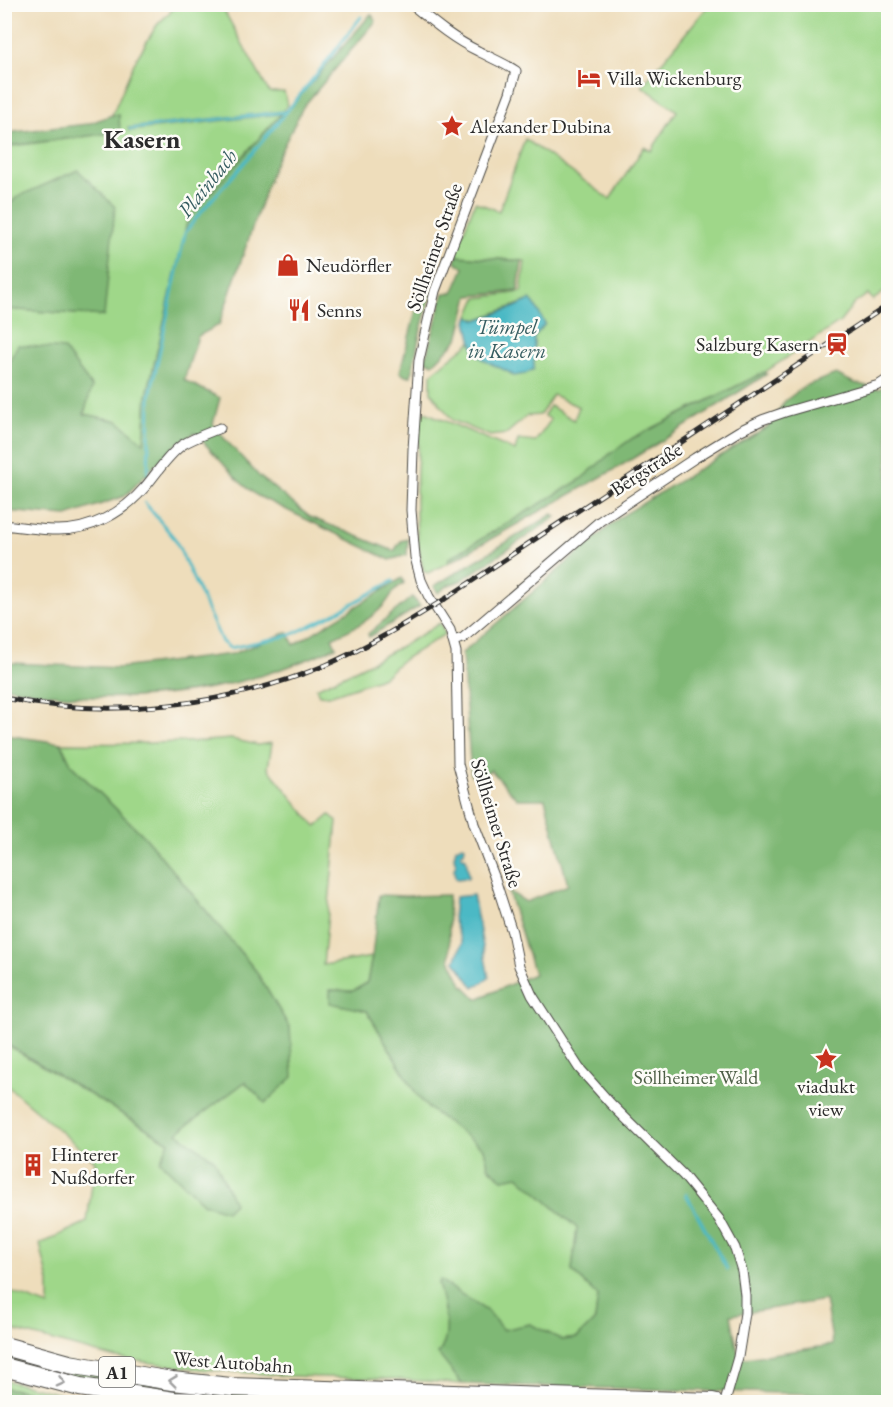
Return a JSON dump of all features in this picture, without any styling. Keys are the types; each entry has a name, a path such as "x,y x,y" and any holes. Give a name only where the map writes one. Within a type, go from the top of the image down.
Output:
{"highway":[{"name":"West Autobahn","path":"4,1346 69,1364 172,1381 231,1387 713,1402"},
{"name":"A1","path":"4,1367 80,1387 174,1401 199,1402"}],"street":[{"name":"Söllheimer Straße","path":"411,4 444,32 516,71 510,93 435,291 419,360 411,500 415,558 421,580 450,630 456,652 458,764 474,824 512,932 519,966 532,995 579,1068 610,1103 683,1175 719,1219 735,1248 742,1271 745,1313 738,1357 725,1402"},
{"name":"Bergstraße","path":"453,641 464,638 600,521 739,431 762,420 879,385 888,379"},
{"path":"4,525 56,530 93,524 120,510 133,500 166,460 183,445 220,428"}],"green space":[{"path":"177,5 221,5 269,92 284,92 288,105 283,111 128,128 129,131 281,114 188,218 147,395 144,444 118,421 84,414 18,345 5,370 5,309 104,316 17,197 5,210 5,147 119,132 119,115 112,115 135,61 157,25"},
{"path":"709,5 888,5 888,289 873,300 868,294 854,304 840,322 765,372 633,438 580,480 448,559 450,562 428,573 424,572 417,534 416,496 420,418 425,412 515,451 518,440 535,442 551,420 544,415 550,406 574,420 579,407 553,395 540,415 527,416 506,434 490,436 452,420 431,392 431,374 472,341 476,350 485,359 514,376 534,369 534,337 545,324 534,303 530,300 476,320 469,316 477,298 521,292 525,261 457,256 456,251 475,202 499,211 525,139 610,199 644,147 651,151 677,111 642,86"},
{"path":"371,14 376,21 303,107 274,165 219,325 198,336 184,380 220,398 213,424 259,476 310,517 394,551 401,541 408,539 407,555 390,560 256,495 240,482 195,433 181,441 163,457 125,496 67,516 5,511 5,370 18,345 64,349 92,387 84,414 118,421 144,443 147,395 188,218 281,114 290,108"},
{"path":"112,115 119,115 120,132 9,146 6,137 14,132 88,124"},
{"path":"78,170 115,207 104,316 5,309 5,210 17,197"},
{"path":"457,256 522,261 518,291 469,296 458,339 433,364 425,360 444,293 453,293 464,268 455,261"},
{"path":"427,287 432,290 411,376 405,376 400,372 421,291"},
{"path":"765,372 767,374 617,468 450,562 448,559 580,480 633,438"},
{"name":"Söllheimer Wald","path":"836,374 854,383 879,389 888,384 888,1396 462,1384 438,1354 443,1346 446,1328 438,1283 440,1280 487,1311 503,1330 530,1324 562,1340 577,1338 595,1320 598,1296 572,1271 577,1228 518,1176 503,1179 489,1168 484,1149 428,1108 417,1095 367,1011 330,1003 330,990 353,991 367,983 379,895 448,895 450,959 462,984 477,999 534,974 508,891 526,902 568,885 545,799 517,799 491,770 482,775 471,775 462,653 620,517 768,427 785,401 805,386","holes":["825,1300 833,1345 739,1359 731,1315"]},
{"path":"553,514 556,517 460,581 438,593 434,586"},
{"path":"402,578 404,583 374,615 332,638 336,647 296,664 256,677 174,694 132,697 48,694 5,687 5,662 119,668 232,654 288,632 294,645"},
{"path":"412,597 420,606 369,637 368,634"},
{"path":"440,623 445,634 401,661 385,676 329,696 319,695 316,688 379,658"},
{"path":"5,735 61,743 72,766 145,837 256,971 290,1028 293,1077 265,1103 245,1082 177,1133 215,1160 234,1203 226,1211 204,1204 160,1161 169,1142 5,1043"},
{"path":"231,739 258,745 272,743 268,768 316,827 330,815 337,821 323,965 372,957 367,983 353,991 331,990 367,1011 417,1095 428,1108 484,1149 489,1168 503,1179 518,1176 577,1228 572,1271 598,1296 595,1320 577,1338 562,1340 530,1324 503,1330 487,1311 443,1306 446,1337 439,1354 462,1384 394,1379 288,1376 197,1369 116,1358 5,1328 5,1290 49,1306 49,1282 40,1244 87,1222 95,1161 5,1084 4,1043 169,1142 215,1160 176,1133 245,1082 265,1102 256,971 145,837 72,766 61,743 146,743"},
{"path":"5,1353 274,1397 272,1400 196,1397 64,1376 5,1360"},
{"path":"4,1380 102,1402 84,1402 5,1388"},
{"path":"4,1388 57,1396 84,1402 5,1402"}],"water":[{"name":"Tümpel in Kasern","path":"530,300 534,303 545,324 534,337 534,369 514,376 477,354 467,321 469,316 477,320"},
{"path":"465,846 461,856 466,858 469,878 455,879 454,857 456,848"},
{"path":"473,895 489,978 474,988 455,961 462,943 453,919 455,897"}],"waterway":[{"name":"Plainbach","path":"148,475 150,396 185,233 286,113 361,17"},
{"path":"130,129 285,112"},
{"name":"Plainbach","path":"145,503 175,539 222,642 230,648 291,635 393,581"},
{"path":"686,1194 727,1269"}],"railway":[{"path":"4,698 85,708 168,705 249,691 342,658 372,643 445,599 888,305"}],"place":[{"name":"Villa Wickenburg","path":"589,78"},
{"name":"Alexander Dubina","path":"452,126"},
{"name":"Neudörfler","path":"288,265"},
{"name":"Senns","path":"299,310"},
{"name":"Salzburg Kasern","path":"837,344"},
{"name":"viadukt view","path":"826,1059"},
{"name":"Hinterer Nußdorfer","path":"33,1165"}],"district":[{"name":"Kasern","path":"142,139"}]}
